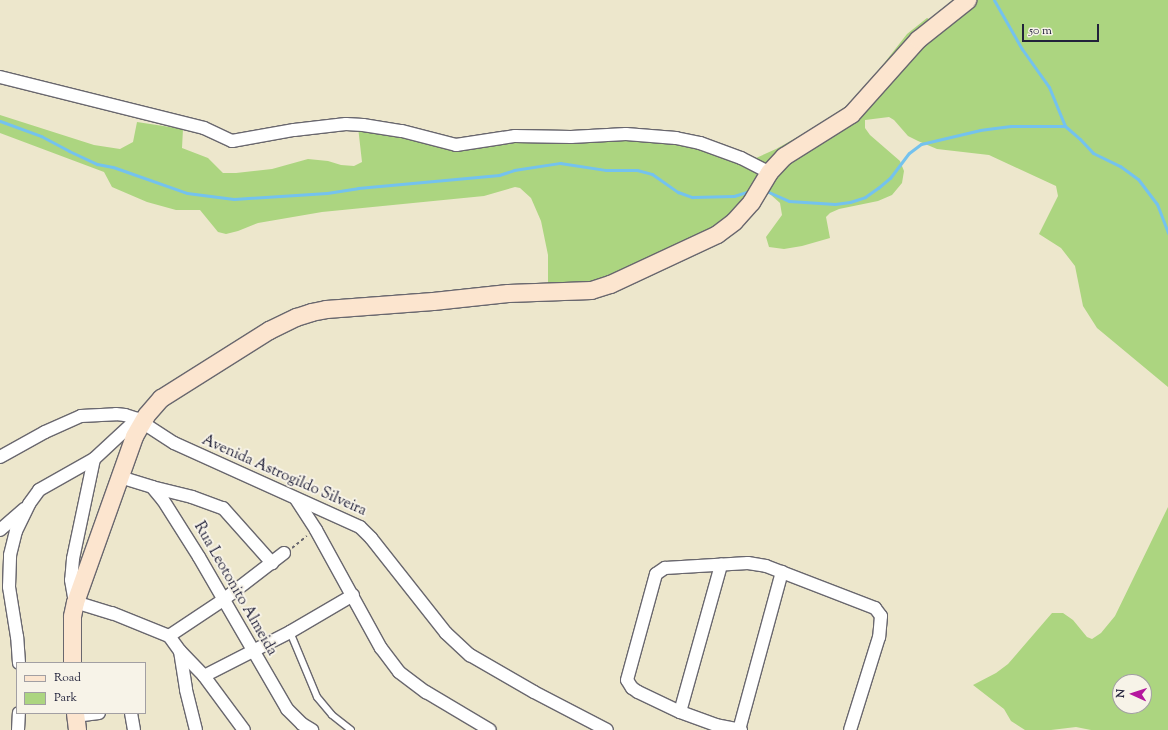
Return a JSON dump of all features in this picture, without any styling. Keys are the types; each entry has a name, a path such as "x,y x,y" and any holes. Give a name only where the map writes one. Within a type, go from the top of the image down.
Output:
{"street":[{"path":"19,662 8,570 16,531 29,504 39,490 94,459 139,421 161,398 269,330 296,317 312,312 333,308 433,301 508,293 591,290 610,284 717,234 734,221 751,202 769,172 793,149 851,114 918,39 967,0"},
{"path":"0,77 204,128 232,141 294,130 346,124 363,124 402,131 456,145 515,136 571,137 632,135 676,138 700,143 741,158 769,172"},
{"name":"Avenida Astrogildo Silveira","path":"0,457 45,432 81,416 116,414 139,421 174,443 364,530 446,633 470,655 534,692 607,730"},
{"path":"72,662 72,616 75,602 139,421"},
{"path":"75,602 71,580 73,559 94,459"},
{"path":"120,477 192,497 223,508 272,563"},
{"name":"Rua Leotonito Almeida","path":"152,487 176,520 287,709 302,724 312,730"},
{"path":"296,499 316,530 381,648 399,672 426,692 490,730"},
{"path":"0,530 29,504"},
{"path":"169,636 223,600 284,553"},
{"path":"782,572 740,730 716,725 680,712 638,692 629,685 627,676 656,574 665,568 673,567 748,563 766,566 782,572 875,608 881,616 879,637 850,730"},
{"path":"680,712 721,565"},
{"path":"204,676 290,632 353,595"},
{"path":"75,602 112,613 169,636 180,651 204,676 244,730"},
{"path":"180,651 186,690 196,730"},
{"path":"18,730 19,714"},
{"path":"76,720 96,714"},
{"path":"130,714 134,730"}],"lane":[{"path":"290,632 317,697 332,715 351,730"}],"path":[{"path":"284,553 316,530"}],"green space":[{"path":"973,0 1168,0 1168,387 1097,328 1083,306 1075,266 1061,248 1039,234 1058,196 1056,186 989,155 937,149 908,136 894,120 889,117 865,120 865,128 870,135 900,161 904,171 902,183 892,195 878,201 839,209 830,213 826,217 830,238 802,246 784,249 769,247 766,237 782,215 780,203 761,186 740,216 607,283 548,288 548,255 541,221 531,198 520,188 515,187 484,196 322,212 258,223 226,234 218,232 200,210 176,210 147,202 112,187 104,172 0,133 0,115 94,145 120,149 133,142 137,122 183,129 182,148 208,158 223,173 272,169 308,159 354,166 362,162 357,118 463,145 632,136 705,145 747,162 776,149 821,124 856,99 907,34 927,18 940,25"},
{"path":"1168,507 1168,730 1091,730 1076,727 1051,730 1025,730 1011,721 1004,709 973,685 996,673 1008,664 1052,613 1063,613 1073,620 1087,637 1092,639 1101,633 1115,616"}],"waterway":[{"path":"994,0 1022,49 1049,87 1065,126 1093,153 1120,166 1138,179 1157,204 1168,233"},
{"path":"0,121 41,136 97,164 113,167 187,193 234,199 327,193 358,188 499,175 514,170 560,163 606,170 637,170 652,174 678,192 692,197 734,196 749,191"},
{"path":"764,190 789,201 835,204 850,202 865,197 878,188 890,178 909,153 921,144 980,130 995,128 1011,126 1065,126"}]}
